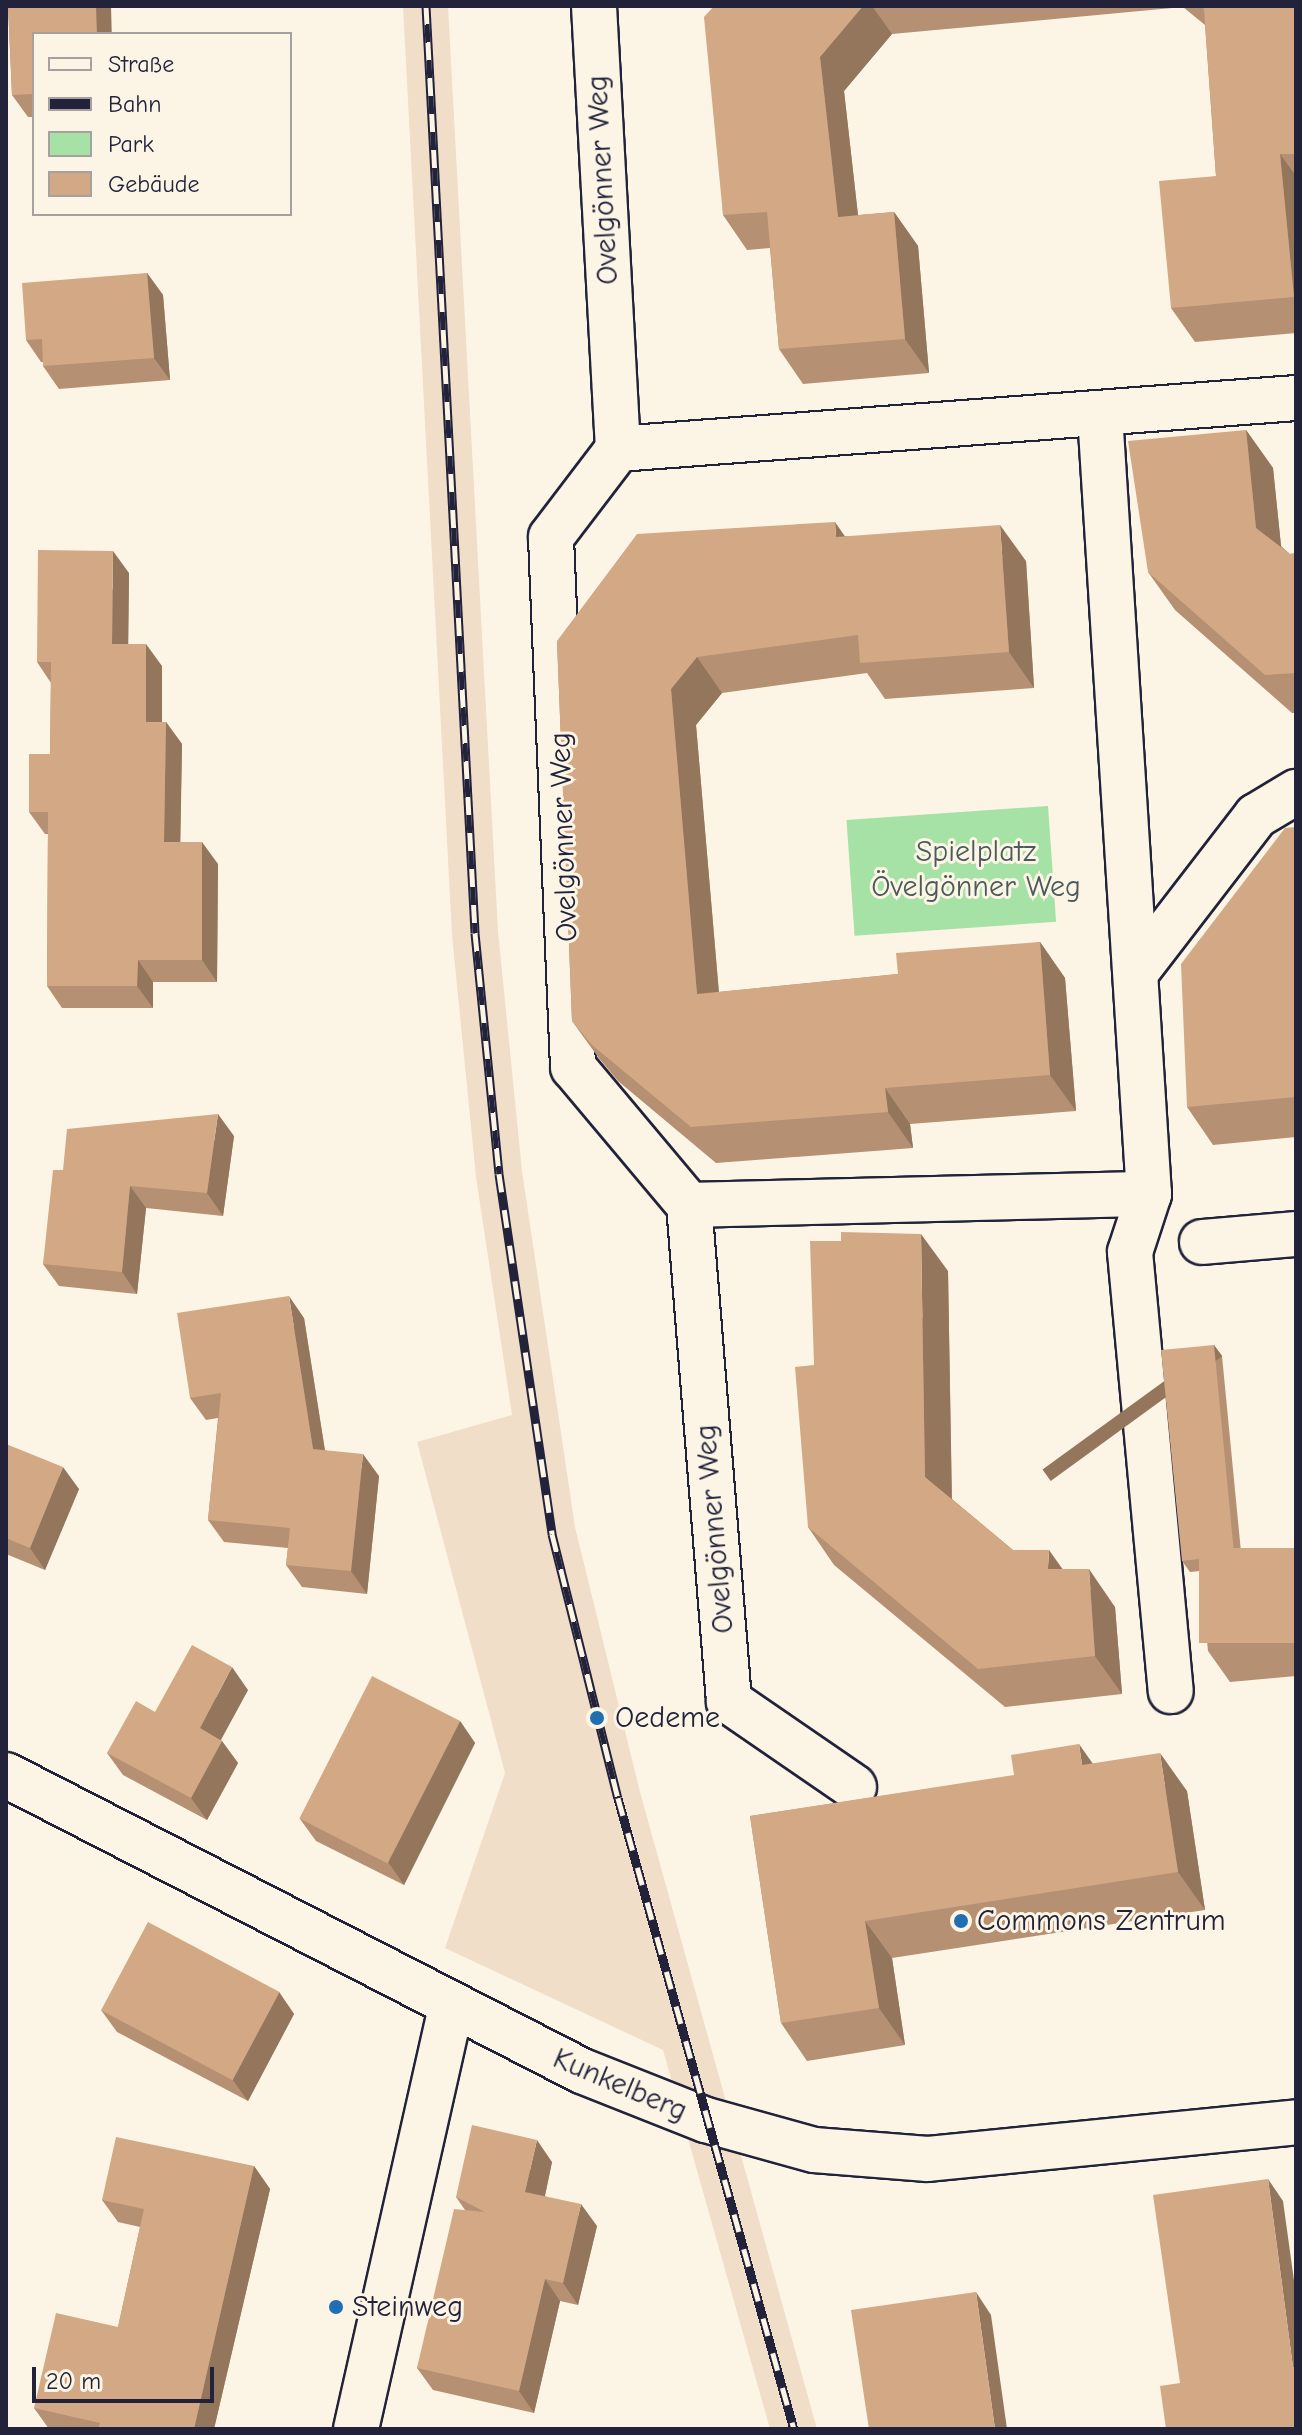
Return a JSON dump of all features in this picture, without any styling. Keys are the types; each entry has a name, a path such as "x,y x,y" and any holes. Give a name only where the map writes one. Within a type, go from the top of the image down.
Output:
{"street":[{"name":"Ovelgönner Weg","path":"594,6 618,449 551,537 573,1067 689,1205 729,1701 854,1787"},
{"path":"618,449 1296,398"},
{"path":"1100,414 1149,1194 1130,1252 1171,1691"},
{"path":"1136,972 1256,816 1296,792"},
{"path":"689,1205 1149,1194"},
{"path":"1202,1242 1296,1234"},
{"name":"Kunkelberg","path":"6,1775 451,2009 706,2120 814,2150 928,2159 1296,2122"},
{"path":"356,2429 451,2009"}],"shaded area":[{"path":"403,6 448,6 498,931 522,1171 575,1527 640,1792 817,2429 770,2429 663,2050 445,1948 505,1773 417,1442 512,1415 476,1177 452,935"}],"green space":[{"name":"Spielplatz Övelgönner Weg","path":"1048,806 1056,922 855,936 846,820"}],"building":[{"path":"8,6 96,6 97,32 32,32 32,94 12,95"},
{"path":"714,6 863,6 820,57 838,217 894,212 905,339 779,349 767,212 723,215 704,17"},
{"path":"1201,6 1296,6 1296,154 1280,154 1294,297 1171,308 1159,181 1216,176 1204,9"},
{"path":"147,273 154,358 43,366 42,339 26,340 22,283"},
{"path":"1246,430 1256,528 1290,554 1296,553 1296,673 1265,675 1148,572 1128,441"},
{"path":"835,522 836,537 1000,525 1009,652 860,663 858,635 697,657 671,689 697,994 898,974 896,953 1040,942 1050,1075 885,1088 888,1112 691,1127 592,1045 572,1021 557,641 637,534"},
{"path":"38,550 113,551 112,644 146,644 146,722 166,722 164,842 202,842 202,960 138,960 137,986 47,986 48,812 29,812 29,754 50,754 51,662 37,662"},
{"path":"1296,827 1296,1097 1187,1107 1181,964 1285,828"},
{"path":"218,1114 207,1193 130,1186 122,1272 43,1264 53,1170 63,1170 67,1129"},
{"path":"841,1232 921,1234 925,1477 1013,1550 1049,1550 1048,1569 1089,1569 1095,1656 978,1669 808,1527 795,1367 814,1365 810,1241 841,1241"},
{"path":"289,1296 313,1449 363,1454 351,1571 286,1565 290,1528 208,1520 221,1393 190,1398 177,1313"},
{"path":"1214,1345 1234,1553 1182,1561 1161,1350"},
{"path":"6,1444 63,1467 30,1548 6,1538"},
{"path":"1199,1548 1296,1548 1296,1643 1199,1643"},
{"path":"192,1645 232,1667 200,1728 222,1741 191,1798 107,1753 136,1701 155,1712"},
{"path":"372,1676 460,1721 388,1864 299,1819"},
{"name":"Commons Zentrum","path":"1079,1744 1082,1765 1160,1753 1178,1872 865,1921 879,2008 781,2023 750,1816 1014,1775 1011,1755"},
{"path":"148,1922 280,1992 233,2080 101,2010"},
{"path":"472,2125 537,2140 525,2192 581,2204 563,2283 545,2279 519,2391 417,2368 454,2209 485,2212 456,2197"},
{"path":"116,2137 254,2166 194,2429 98,2429 100,2423 34,2408 56,2313 118,2327 144,2209 102,2200"},
{"path":"1268,2179 1293,2367 1296,2367 1296,2429 1166,2429 1160,2386 1180,2383 1153,2195"},
{"path":"976,2292 995,2429 869,2429 851,2310"}],"railway":[{"path":"426,6 475,933 499,1174 552,1534 618,1798 794,2429"}],"place":[{"name":"Oedeme","path":"597,1718"},
{"name":"Commons Zentrum","path":"961,1921"},
{"name":"Steinweg","path":"336,2307"}]}
